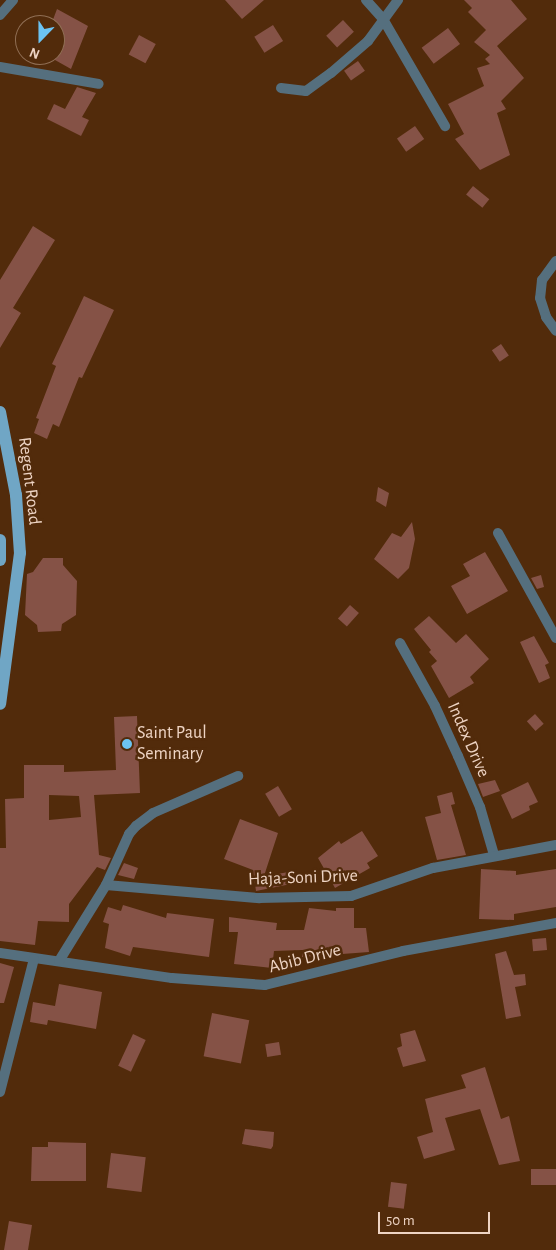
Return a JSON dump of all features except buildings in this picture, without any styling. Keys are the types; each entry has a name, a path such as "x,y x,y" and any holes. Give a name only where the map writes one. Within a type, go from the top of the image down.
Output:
{"main road":[{"name":"Regent Road","path":"0,412 16,494 20,553 0,704"},
{"path":"0,540 0,560"}],"street":[{"path":"0,15 13,0"},
{"path":"366,0 383,19 445,126"},
{"path":"280,88 306,90 368,41 398,0"},
{"path":"0,67 99,84"},
{"path":"556,261 542,280 540,298 546,317 556,331"},
{"path":"498,533 556,638"},
{"name":"Index Drive","path":"400,643 435,706 458,756 480,807 494,856"},
{"path":"58,961 106,885 129,834 144,819 238,776"},
{"name":"Haja-Soni Drive","path":"106,885 258,898 350,896 432,868 556,845"},
{"name":"Abib Drive","path":"0,953 172,978 265,985 403,951 556,923"},
{"path":"0,1092 34,959"}],"place":[{"name":"Saint Paul Seminary","path":"127,744"}]}
